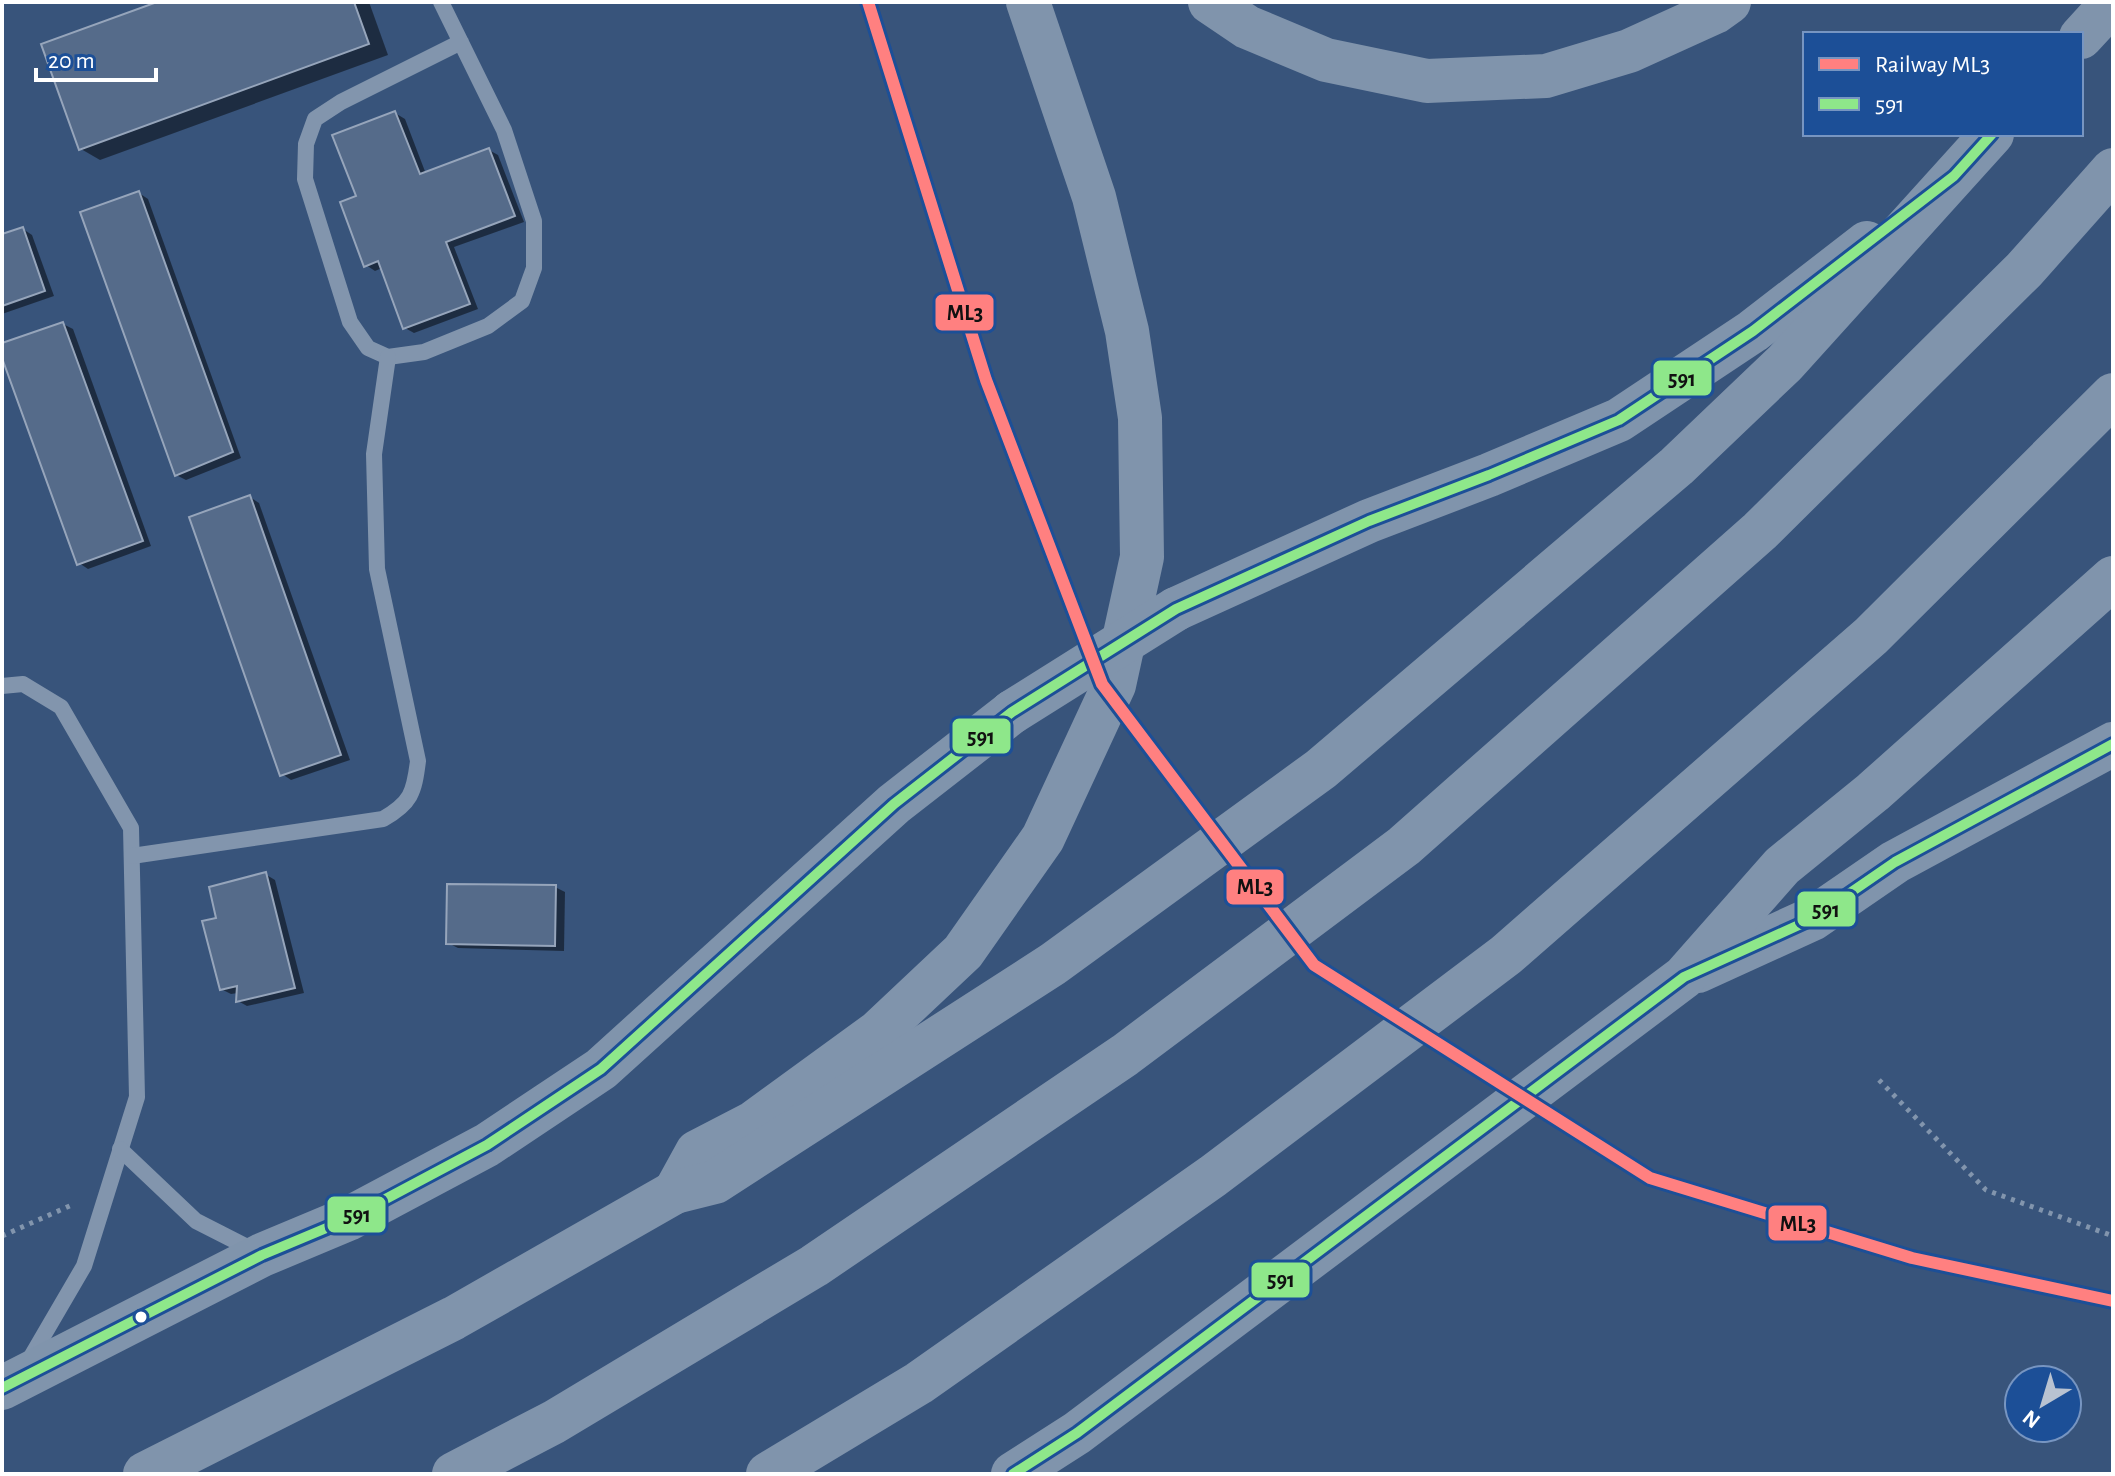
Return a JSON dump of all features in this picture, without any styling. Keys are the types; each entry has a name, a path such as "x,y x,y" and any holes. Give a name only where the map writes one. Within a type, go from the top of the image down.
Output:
{"highway":[{"path":"675,1192 697,1152 753,1123 878,1032 963,952 1043,838 1114,685 1142,557 1140,418 1127,331 1094,197 1028,2"},
{"path":"1210,2 1247,27 1326,60 1427,81 1546,76 1629,51 1715,12 1729,2"},
{"path":"2083,35 2113,2"},
{"path":"145,1474 454,1318 675,1192 715,1182 1053,964 1321,769 1677,466 1785,363 1990,136"},
{"path":"454,1474 554,1422 814,1266 1125,1055 1404,846 1760,531 2024,270 2113,170"},
{"path":"10,1384 262,1255 348,1219 487,1145 601,1069 894,804 1012,712 1176,609 1369,521 1619,420 1753,331 1954,176"},
{"path":"768,1474 919,1383 1201,1185 1506,955 1871,636 2113,395"},
{"path":"1013,1474 1077,1433 1684,977 1782,866 1873,792 2113,578"},
{"path":"1684,977 1812,919 1895,862 2113,744"}],"lane":[{"path":"441,2 461,42 504,130 534,221 534,268 522,301 488,326 424,352 388,357 368,348 350,322 305,179 306,144 315,119 341,102 461,42"},
{"path":"132,856 383,819 403,807 414,788 418,761 377,569 374,454 388,357"},
{"path":"2,686 23,684 61,707 131,828 137,1097 84,1266 10,1384"},
{"path":"120,1149 196,1221 262,1255"}],"path":[{"path":"1879,1080 1986,1190 2113,1236"},
{"path":"2,1236 108,1189"}],"building":[{"path":"157,2 354,2 369,44 79,150 41,44"},
{"path":"395,111 420,174 489,148 515,216 446,242 470,304 403,329 378,261 364,267 340,202 356,196 332,135"},
{"path":"139,191 233,452 175,476 80,212"},
{"path":"23,227 45,291 2,306 2,234"},
{"path":"63,322 143,541 77,565 2,358 2,343"},
{"path":"250,495 341,755 280,776 189,517"},
{"path":"266,872 295,988 236,1002 237,986 220,990 202,921 216,918 209,887"},
{"path":"447,884 556,885 555,946 446,944"}],"rail line":[{"name":"ML3","path":"868,2 986,380 1102,684 1314,965 1650,1178 1912,1258 2113,1301"}],"transit line":[{"name":"591","path":"2,1388 262,1255 348,1219 487,1145 601,1069 894,804 1012,712 1176,609 1369,521 1619,420 1753,331 1954,176 1990,136"},
{"name":"591","path":"1013,1474 1077,1433 1684,977 1812,919 1895,862 2113,744"}]}
